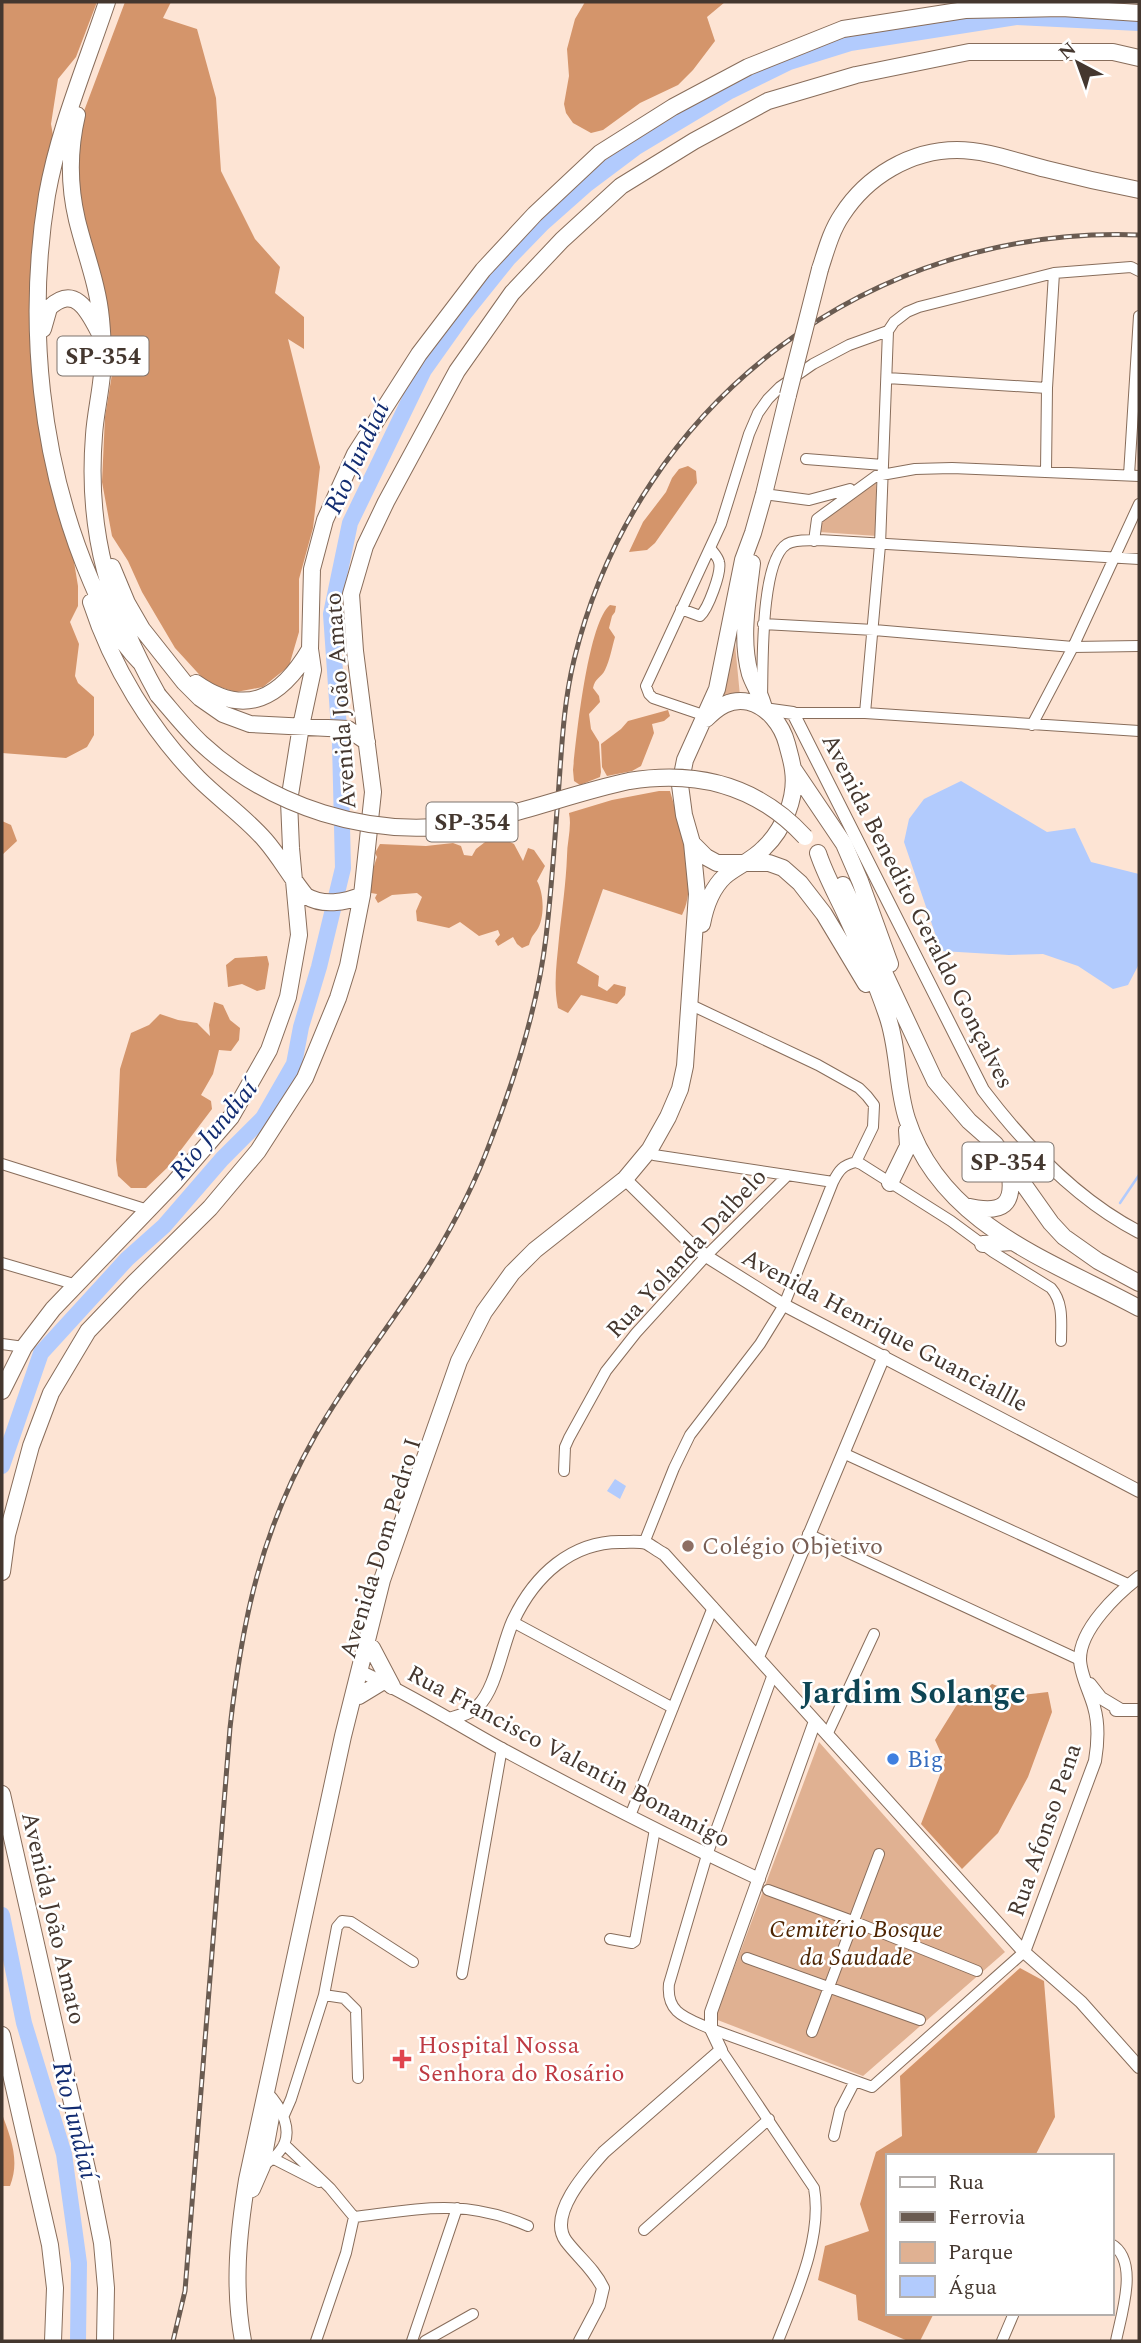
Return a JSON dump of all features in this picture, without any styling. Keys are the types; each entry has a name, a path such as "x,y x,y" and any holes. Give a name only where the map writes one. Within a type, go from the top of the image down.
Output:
{"main road":[{"name":"SP-354","path":"107,2 65,125 47,194 39,278 39,351 47,421 59,486 78,552 113,628 140,662"},
{"name":"Avenida João Amato","path":"2,1391 23,1347 53,1309 148,1210 231,1117 270,1050 288,997 299,935 289,802 308,727 313,670 310,649 312,569 325,520 355,454 419,354 483,270 535,214 600,153 673,107 748,67 843,29 965,10 1062,8 1139,13"},
{"name":"SP-354","path":"93,47 74,127 71,171 77,220 99,300 102,340 102,381 94,434 91,495 100,552 111,593 140,662 159,695 200,742 234,770 275,794 335,817 379,825 419,828 461,825 652,777 682,777 720,783 754,797 781,815 805,837 841,882 936,1081 950,1100 995,1144 1064,1237 1098,1261 1139,1283"},
{"name":"Avenida João Amato","path":"2,1572 7,1535 31,1447 51,1393 88,1331 210,1208 258,1152 305,1078 348,966 362,894 373,792 355,651 351,594 365,546 386,502 457,371 512,293 562,240 621,186 694,141 768,101 856,75 969,52 1103,52 1139,58"},
{"path":"695,965 698,894 692,843 684,815 680,785 685,760 717,689 743,560 764,494 820,269 835,228 855,197 872,181 901,162 927,153 959,150 996,156 1139,190"},
{"path":"39,351 49,308 63,299 71,299 83,305 102,340"},
{"path":"93,465 95,498 108,557 127,603 142,629 184,682 200,698 223,714 250,724 348,729 367,742"},
{"path":"695,965 702,922 711,895 724,877 765,848 778,832 790,807 793,771 783,729 763,704 750,674 746,649 753,533"},
{"path":"78,552 84,583 100,632 133,693 170,747 198,778 268,843 306,896 313,901 344,902 362,894"},
{"path":"172,667 208,692 230,701 259,699 283,686 299,668 310,649"},
{"path":"705,718 732,701 763,704"},
{"path":"793,771 824,813 849,856 877,925 905,1013"},
{"path":"692,843 706,857 717,863 769,863 783,868 800,883 824,914 864,980 884,1030 897,1076"},
{"name":"SP-354","path":"818,853 887,1015 895,1044 897,1076 907,1120 918,1147 930,1166 962,1206 986,1225 1012,1242 1139,1308"},
{"name":"Avenida Dom Pedro I","path":"241,2219 267,2162 271,2127 270,2095 291,1970 382,1580 459,1361 484,1312 512,1273 535,1250 626,1181 650,1149 680,1089 693,1005 695,965"},
{"name":"Avenida Dom Pedro I","path":"243,2341 236,2287 237,2254 247,2180 270,2095 359,1696 362,1672 445,1418 479,1332 503,1294 541,1254 654,1155 668,1132 684,1095 695,1048 693,1005"},
{"path":"890,1183 908,1146 907,1120"},
{"path":"962,1206 994,1210 1004,1204 1010,1194 1012,1182 1006,1160"},
{"path":"983,1244 1012,1242"},
{"path":"359,1696 387,1684 372,1648"},
{"name":"Avenida João Amato","path":"2,1794 102,2243 106,2288 104,2341"},
{"path":"2,2035 50,2245 55,2288 53,2341"}],"street":[{"path":"865,713 880,545 888,331 894,322 919,307 1054,273 1131,267 1139,271"},
{"path":"1046,471 1047,388 1054,273"},
{"path":"806,459 883,469 952,468 1134,476 1139,316"},
{"path":"705,718 653,698 646,690 647,681 732,494 758,413 780,387 813,364 849,345 888,331"},
{"path":"887,378 1047,388"},
{"path":"814,541 817,519 883,469"},
{"path":"764,494 809,500 860,486"},
{"path":"1032,725 1073,647 1139,504"},
{"path":"1139,559 794,541 781,550 775,561 763,624 763,704 793,713 865,713 1139,732"},
{"path":"681,609 701,616 706,609 720,569 718,559 709,548"},
{"path":"763,624 874,630 1073,647 1139,646"},
{"name":"Avenida Benedito Geraldo Gonçalves","path":"793,713 983,1090 1008,1123 1046,1164 1139,1232"},
{"path":"644,1542 690,1435 760,1344 784,1305 833,1182 842,1167 856,1162 873,1127 874,1105 859,1088 818,1065 693,1005"},
{"path":"654,1155 833,1182"},
{"path":"856,1162 1051,1288 1060,1305 1061,1341"},
{"path":"2,1164 148,1210"},
{"name":"Rua Yolanda Dalbelo","path":"564,1471 565,1447 606,1371 706,1256 788,1175"},
{"name":"Avenida Henrique Guanciallle","path":"626,1181 706,1256 784,1305 1139,1491"},
{"path":"2,1263 77,1285"},
{"path":"2,1344 23,1347"},
{"path":"758,1657 884,1356"},
{"path":"808,1534 1080,1660 1083,1644 1095,1622 1108,1604 1134,1581 843,1453"},
{"path":"449,1719 477,1708 487,1695 513,1622 531,1589 543,1574 583,1548 610,1542 644,1542 664,1554 1024,1952 1081,2002 1139,2067"},
{"path":"631,1816 713,1606"},
{"path":"513,1622 673,1708"},
{"path":"827,1735 874,1634"},
{"name":"Rua Afonso Pena","path":"1024,1952 1095,1761 1095,1710 1080,1660"},
{"name":"Rua Francisco Valentin Bonamigo","path":"362,1672 655,1829 758,1879"},
{"path":"773,1674 707,1855 669,1984 667,1998 673,2008 710,2029 872,2087 1024,1952"},
{"path":"1084,1676 1101,1698 1121,1710"},
{"path":"1095,1710 1139,1710"},
{"path":"778,2341 799,2288 814,2230 814,2188 710,2029 712,2012 815,1721"},
{"path":"462,1974 502,1748"},
{"path":"610,1939 632,1943 635,1941 655,1829"},
{"path":"812,2032 879,1854"},
{"path":"768,1890 978,1970"},
{"path":"284,2115 324,1994 337,1927 342,1921 351,1922 413,1962"},
{"path":"747,1958 920,2020"},
{"path":"324,1994 344,1998 356,2010 359,2078"},
{"path":"580,2341 598,2305 603,2288 598,2277 567,2243 559,2225 561,2213 589,2169 604,2152 722,2050"},
{"path":"834,2136 840,2110 855,2081"},
{"path":"247,2180 284,2144 284,2115 270,2095"},
{"path":"644,2230 769,2119"},
{"path":"284,2144 330,2188 354,2217"},
{"path":"267,2162 330,2188"},
{"path":"354,2217 430,2207 457,2208 475,2209 528,2226"},
{"path":"412,2341 457,2208"},
{"path":"316,2341 346,2253 354,2217"},
{"path":"1113,2246 1123,2254 1128,2267 1116,2341"},
{"path":"425,2341 473,2314"},
{"path":"1002,2341 1013,2315"}],"green space":[{"path":"876,482 877,536 819,532 819,522"},
{"path":"733,623 740,696 715,701"},
{"name":"Cemitério Bosque da Saudade","path":"819,1742 1005,1952 863,2076 715,2019"}],"shaded area":[{"path":"2,2 97,2 76,57 58,79 51,124 55,147 32,308 78,586 78,606 70,622 79,644 75,676 78,683 94,697 94,735 87,747 66,758 2,753"},
{"path":"125,2 171,2 163,18 197,29 216,98 221,171 255,239 280,267 275,293 304,317 304,349 288,339 320,467 313,528 299,579 299,632 289,666 263,687 236,692 207,683 175,648 112,536 102,482 105,417 113,368 107,304 81,207 76,145 81,119"},
{"path":"585,2 725,2 707,17 715,41 678,85 640,103 603,130 591,133 573,123 564,104 569,76 567,49 575,19"},
{"path":"688,466 696,471 697,483 655,543 647,550 629,552 643,522 666,492 672,478 679,469"},
{"path":"610,605 616,606 609,628 615,637 607,666 593,688 600,702 589,714 591,729 599,742 601,772 600,777 580,785 574,781 573,770 584,682 595,634"},
{"path":"668,710 670,716 664,721 652,724 654,733 641,766 632,771 607,776 602,767 601,744 628,721"},
{"path":"670,791 686,853 689,886 682,915 603,889 577,963 599,976 598,986 607,991 614,984 626,987 625,995 617,1004 581,995 568,1013 558,1008 556,964 570,829 569,813 612,800"},
{"path":"2,821 11,825 17,841 2,855"},
{"path":"500,837 514,844 523,861 528,848 534,850 545,866 537,881 542,899 540,925 529,945 522,948 513,937 498,946 495,941 500,935 498,930 479,936 460,922 449,928 417,921 416,911 422,897 417,893 392,895 378,903 375,898 377,894 371,893 377,857 375,853 380,844 426,846 453,843 461,846 464,855 472,856 476,849 489,839 495,841"},
{"path":"267,956 269,964 265,989 257,991 242,984 228,987 226,965 235,958"},
{"path":"214,1002 223,1005 230,1020 240,1028 239,1040 231,1051 219,1050 213,1074 201,1095 211,1101 212,1109 168,1167 146,1188 131,1188 118,1176 116,1160 120,1069 131,1033 149,1025 160,1014 197,1023 210,1036 209,1025"},
{"path":"992,1684 1022,1695 1048,1692 1052,1712 1028,1777 998,1833 962,1869 921,1824 945,1762 935,1740 958,1703 970,1703"},
{"path":"1020,1968 1044,1981 1055,2117 1036,2154 886,2154 886,2315 933,2315 920,2341 908,2341 858,2320 856,2295 818,2280 825,2246 869,2231 860,2204 876,2152 902,2136 900,2076"},
{"path":"2,2114 14,2159 10,2186 2,2186"}],"water":[{"path":"961,781 1047,832 1075,828 1091,862 1139,874 1139,964 1128,985 1113,989 1078,966 1043,954 941,951 904,842 909,819 924,799"},
{"path":"615,1479 626,1486 620,1499 607,1491"}],"waterway":[{"name":"Rio Jundiaí","path":"2,1466 41,1353 127,1259 164,1226 222,1159 263,1118 294,1064 301,1027 343,868 340,743 331,614 350,523 424,370 463,315 508,259 587,184 635,148 730,91 789,62 850,43 1016,17 1139,23"},
{"path":"1120,1203 1139,1175"},
{"name":"Rio Jundiaí","path":"2,1915 24,2023 64,2154 79,2263 78,2341"}],"railway":[{"path":"173,2341 185,2291 230,1728 248,1613 268,1542 296,1471 329,1413 418,1282 449,1231 479,1171 509,1090 532,1014 546,937 564,722 571,675 605,567 651,482 710,409 780,346 860,297 947,261 1041,240 1139,235"}],"place":[{"name":"Colégio Objetivo","path":"688,1546"},
{"name":"Big","path":"893,1759"},
{"name":"Hospital Nossa Senhora do Rosário","path":"402,2059"}],"district":[{"name":"Jardim Solange","path":"913,1692"}]}
